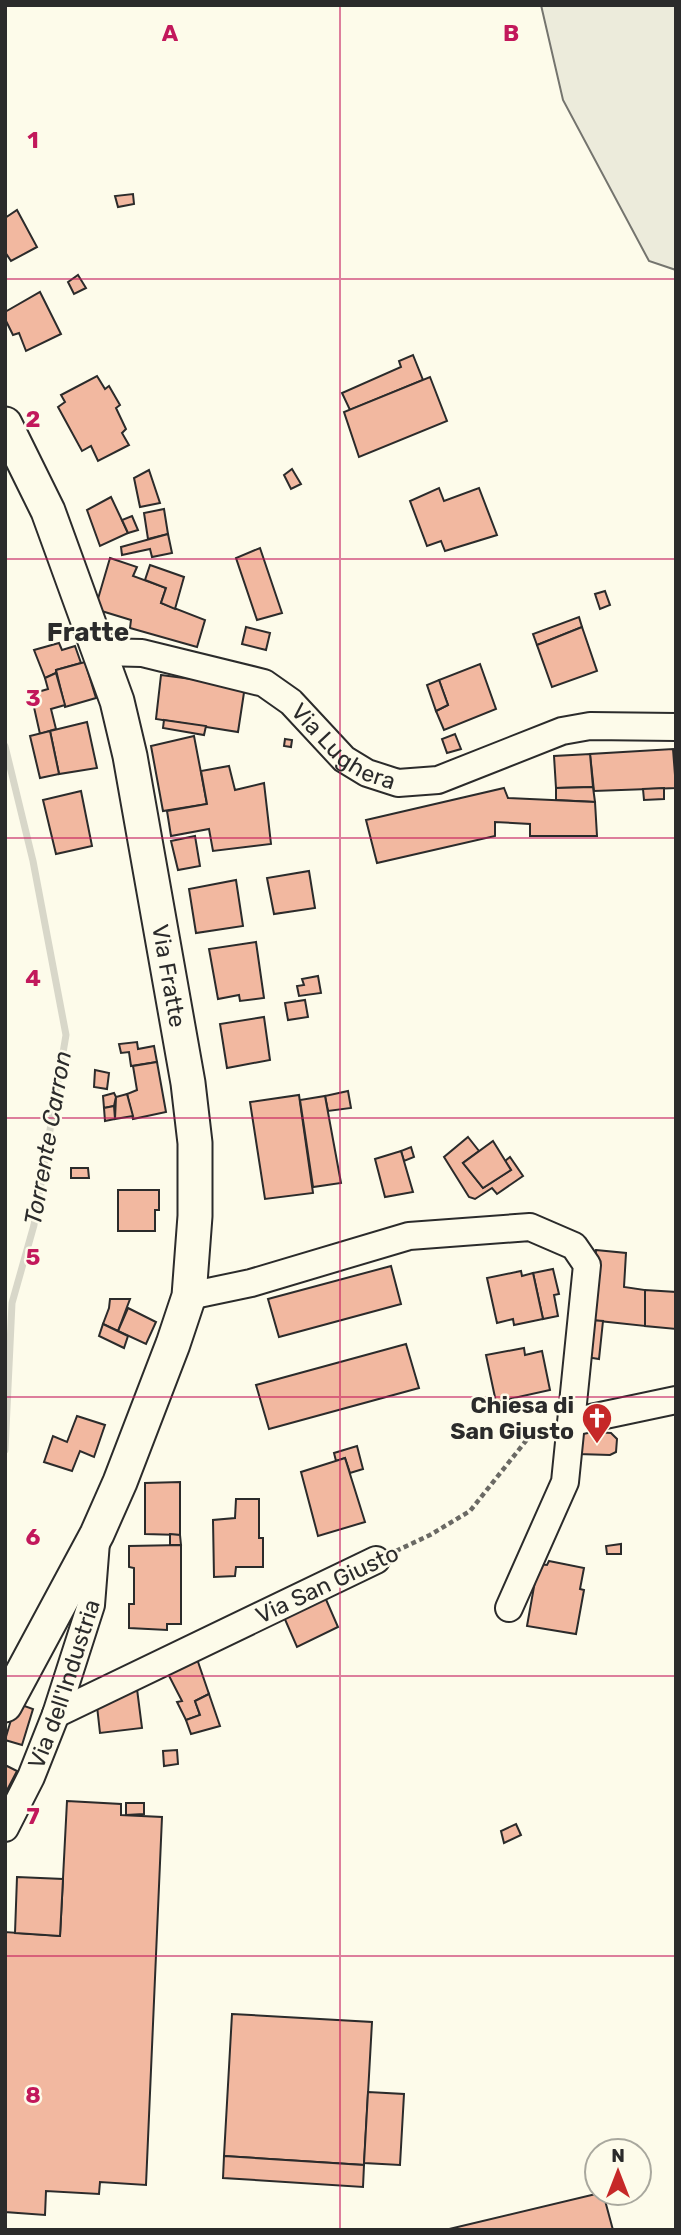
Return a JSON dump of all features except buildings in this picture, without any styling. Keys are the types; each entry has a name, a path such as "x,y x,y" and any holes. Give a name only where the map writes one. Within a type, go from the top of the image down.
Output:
{"main road":[{"name":"Via Fratte","path":"5,424 48,511 117,701 130,756 188,1083 195,1143 195,1203 189,1296 173,1344 97,1534 5,1705"}],"street":[{"name":"Via Lughera","path":"101,652 142,653 264,683 291,702 344,759 367,774 398,783 438,780 562,731 590,726 676,727"},
{"path":"189,1296 251,1283 409,1236 530,1227 574,1246 587,1265 565,1482 509,1608"},
{"path":"572,1422 676,1400"},
{"name":"Via dell'Industria","path":"5,1828 31,1777 91,1605 97,1534"},
{"name":"Via San Giusto","path":"55,1714 376,1560"}],"path":[{"name":"Via San Giusto","path":"376,1560 430,1535 470,1511 529,1437 550,1426 572,1422"}],"shaded area":[{"path":"541,5 676,5 676,270 649,261 563,100"}],"waterway":[{"name":"Torrente Carron","path":"5,746 33,861 66,1035 34,1225 12,1303 5,1450"}],"place":[{"name":"Chiesa di San Giusto","path":"597,1445"}],"district":[{"name":"Fratte","path":"88,632"}]}
